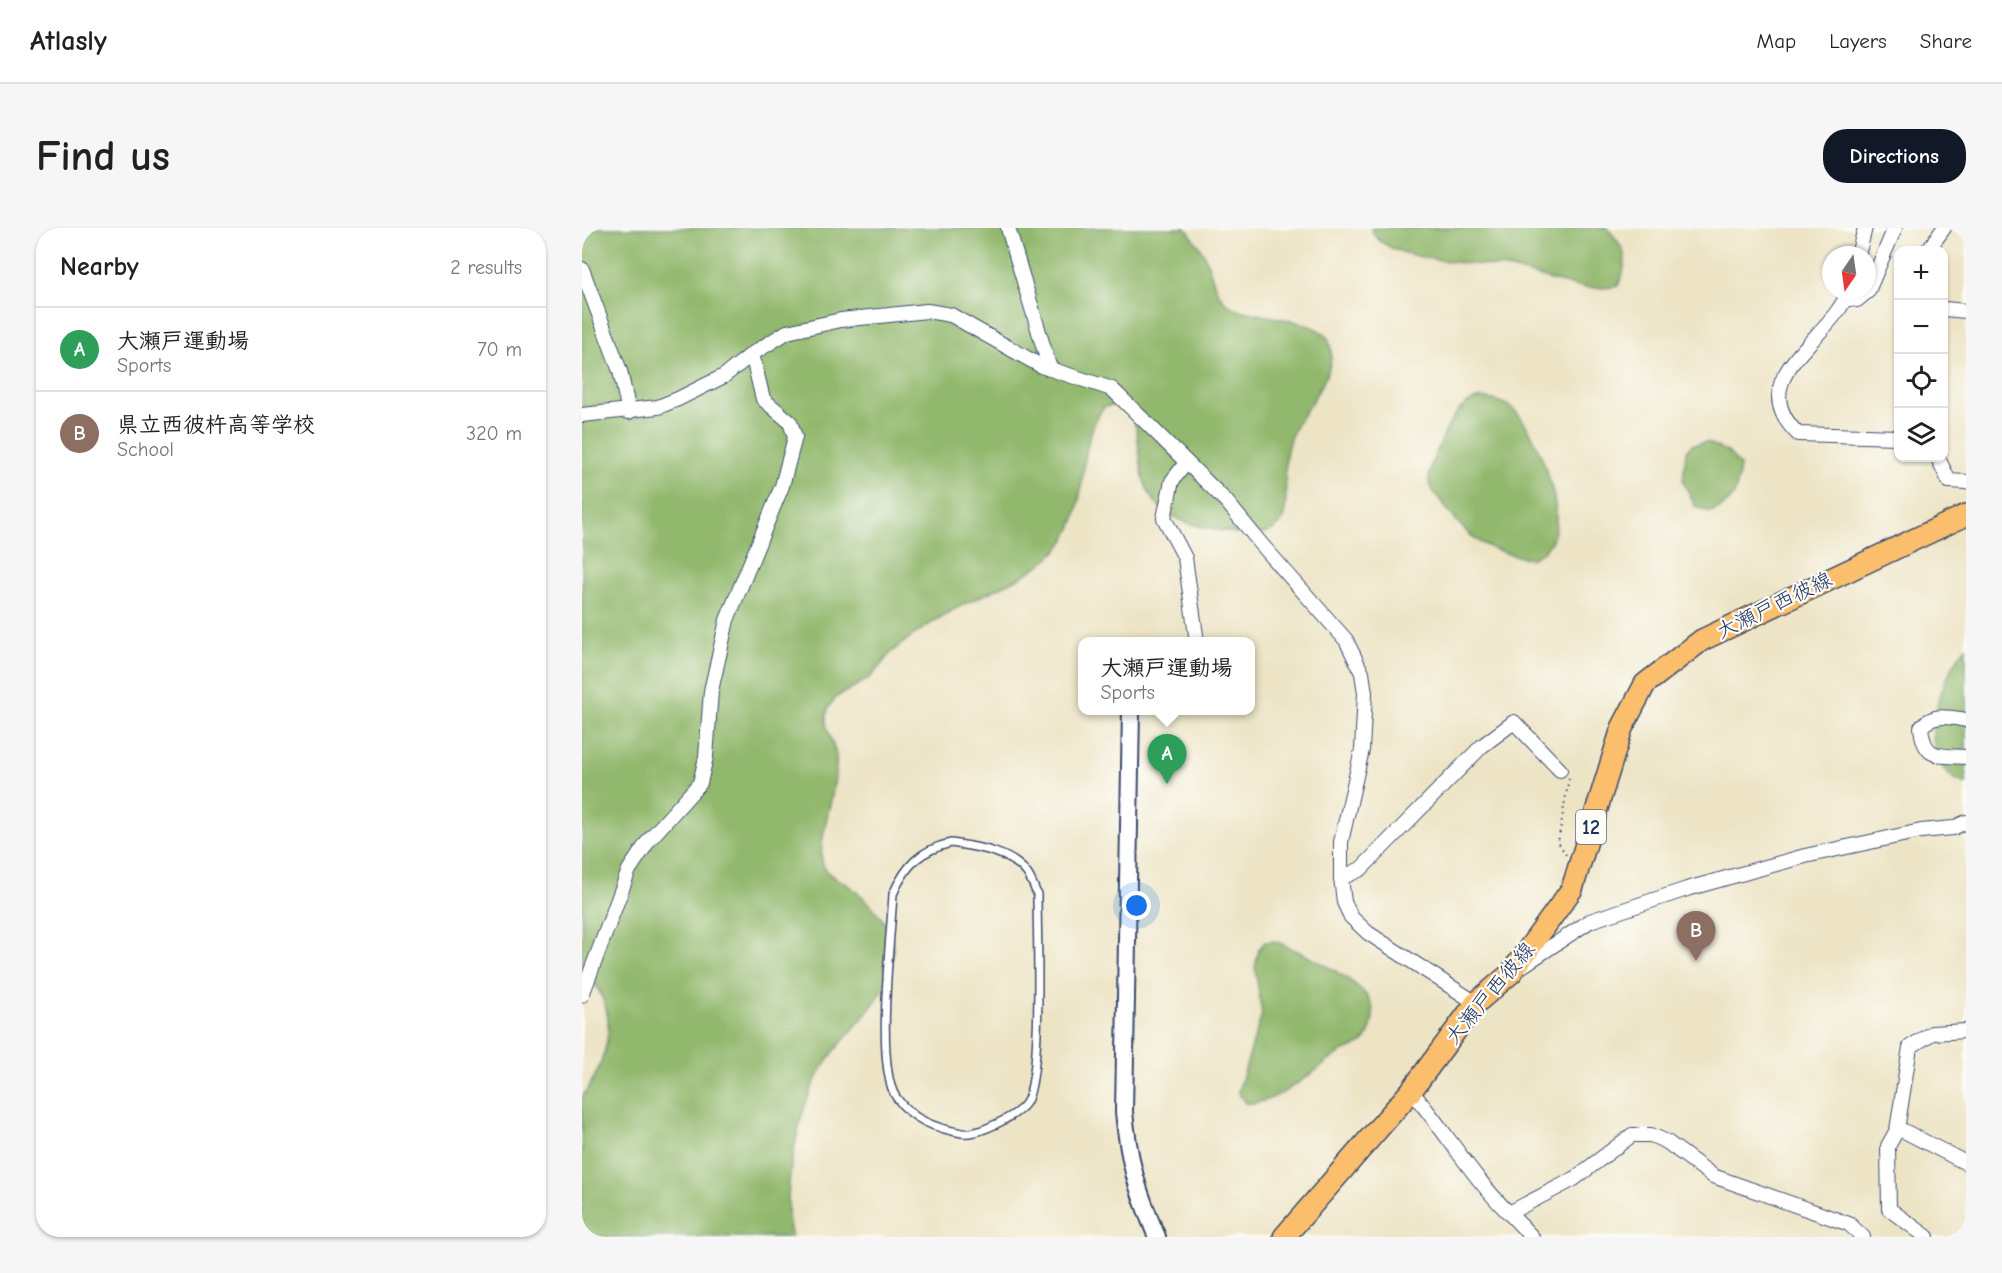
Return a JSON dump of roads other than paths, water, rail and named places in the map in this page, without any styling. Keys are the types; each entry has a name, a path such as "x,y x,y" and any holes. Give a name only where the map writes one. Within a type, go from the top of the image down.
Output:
{"main road":[{"name":"大瀬戸西彼線","path":"1284,1237 1411,1091 1476,1003 1511,974 1572,889 1622,728 1645,684 1702,639 1944,523 1966,515"}],"street":[{"path":"1008,228 1050,369"},
{"path":"1860,246 1865,228"},
{"path":"1876,272 1895,228"},
{"path":"1931,246 1944,228"},
{"path":"582,270 620,371 630,412"},
{"path":"1843,300 1826,324 1794,358 1784,380 1779,402 1785,421 1798,434 1894,437"},
{"path":"1948,309 1966,311"},
{"path":"582,415 630,412 657,407 678,399 724,376 752,354 787,332 841,320 927,311 951,315 1050,369 1112,389 1226,501 1346,640 1362,673 1365,693 1362,750 1341,842 1344,902 1351,917 1359,925 1476,1003"},
{"path":"582,995 629,870 649,840 700,783 706,757 711,691 727,620 782,486 795,437 790,422 763,399 752,354"},
{"path":"1941,462 1947,472 1949,481 1966,482"},
{"path":"1186,463 1172,481 1164,518 1185,558 1196,637"},
{"path":"1131,715 1124,1112 1128,1150 1136,1188 1157,1237"},
{"path":"1966,720 1943,716 1928,719 1921,727 1926,749 1934,755 1966,757"},
{"path":"1341,878 1361,869 1482,746 1514,722 1560,770"},
{"path":"1511,974 1590,921 1687,889 1805,856 1922,831 1953,828 1966,822"},
{"path":"1928,1237 1889,1209 1888,1146 1897,1130 1910,1047 1932,1033 1966,1031"},
{"path":"1411,1091 1431,1114 1456,1153 1532,1237"},
{"path":"1897,1130 1904,1131 1966,1162"},
{"path":"1509,1213 1574,1179 1632,1135 1651,1135 1667,1143 1713,1176 1849,1224 1863,1237"}],"lane":[{"path":"951,843 982,848 1004,856 1026,872 1037,894 1036,1068 1026,1103 1005,1120 967,1134 947,1131 915,1118 895,1095 886,1066 893,894 901,876 930,847 951,843"}],"place":[{"name":"大瀬戸運動場","path":"1167,784"},
{"name":"県立西彼杵高等学校","path":"1696,961"}]}
